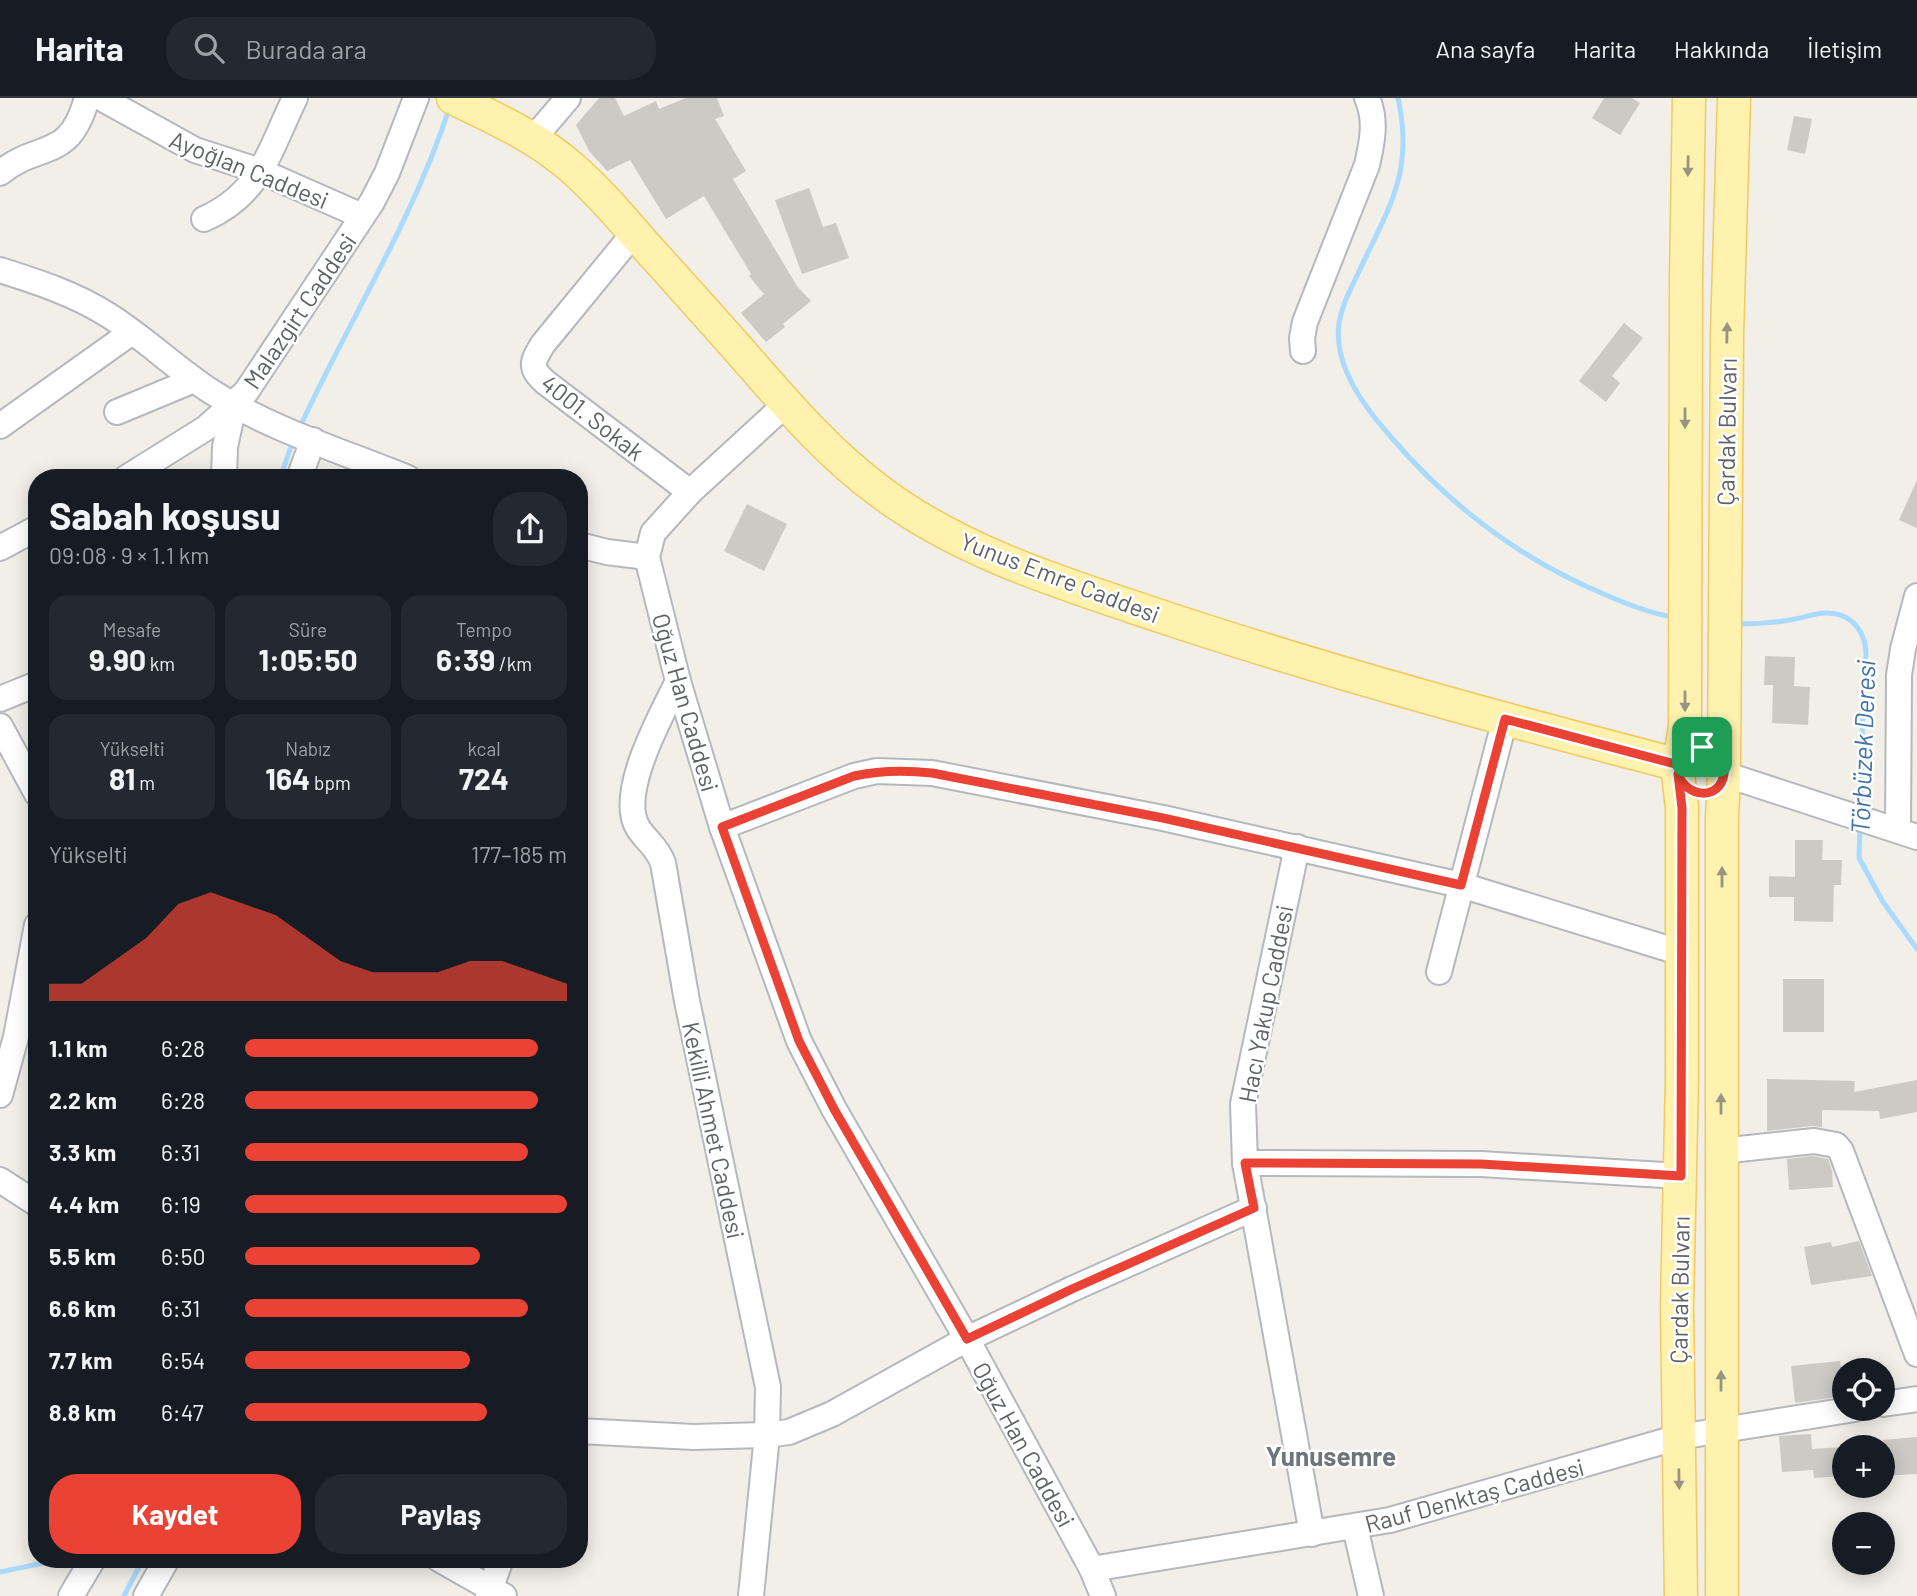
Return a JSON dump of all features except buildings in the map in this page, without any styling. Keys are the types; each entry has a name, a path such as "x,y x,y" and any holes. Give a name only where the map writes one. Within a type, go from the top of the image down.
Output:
{"main road":[{"name":"Çardak Bulvarı","path":"1681,1596 1677,1306 1681,1176 1682,808 1678,769 1685,726 1689,98"},
{"name":"Çardak Bulvarı","path":"1722,1596 1722,819 1727,335 1734,98"},
{"name":"Yunus Emre Caddesi","path":"459,101 533,139 578,173 785,405 845,463 895,503 937,528 1009,562 1066,584 1292,659 1678,769"},
{"path":"1678,769 1681,783 1688,789 1701,793 1718,786 1724,770"}],"street":[{"path":"0,173 9,165 46,151 64,140 79,124 88,98"},
{"name":"Ayoğlan Caddesi","path":"101,98 128,105 195,150 260,171 362,216"},
{"path":"204,219 227,208 249,188 296,98"},
{"name":"Malazgirt Caddesi","path":"140,469 206,428 245,410 246,392 362,216 387,173 416,98"},
{"path":"533,139 568,98"},
{"path":"1303,351 1305,322 1367,165 1373,123 1367,98"},
{"name":"4001. Sokak","path":"634,233 543,344 533,365 535,372 545,382 690,492"},
{"path":"0,270 66,293 109,316 194,380 245,410 386,469"},
{"path":"0,426 132,332"},
{"path":"117,412 194,380"},
{"path":"588,547 647,558 653,533 665,517 785,405"},
{"path":"224,469 225,447 245,410"},
{"path":"301,469 309,438"},
{"path":"0,548 28,533"},
{"name":"Oğuz Han Caddesi","path":"647,558 678,681 722,827 799,1041 834,1109 967,1339 1092,1569 1103,1596"},
{"path":"1724,770 1908,834 1908,728 1899,675 1917,596"},
{"name":"Kekilli Ahmet Caddesi","path":"678,681 638,769 633,815 636,825 659,851 663,863 687,1001 768,1387 767,1435 751,1596"},
{"path":"0,699 28,688"},
{"path":"1439,972 1505,719"},
{"path":"0,726 28,777"},
{"path":"722,827 854,776 877,771 932,773 1297,847 1461,885 1682,953"},
{"name":"Hacı Yakup Caddesi","path":"1297,847 1242,1104 1245,1163 1312,1534"},
{"path":"0,1095 18,1038 28,979"},
{"path":"1721,1151 1814,1141 1836,1145 1841,1151 1917,1354"},
{"path":"1245,1163 1481,1164 1681,1176"},
{"path":"0,1180 28,1198"},
{"path":"588,1431 693,1437 789,1432 832,1414 967,1339 1254,1208"},
{"path":"1895,1403 1917,1399"},
{"name":"Rauf Denktaş Caddesi","path":"1092,1569 1355,1527 1418,1513 1679,1437 1832,1412"},
{"path":"1355,1527 1371,1596"},
{"path":"71,1596 88,1568"},
{"path":"146,1596 162,1568"},
{"path":"454,1568 494,1593 499,1568"}],"waterway":[{"name":"Törbüzek Deresi","path":"1398,98 1403,147 1401,168 1389,206 1342,309 1339,323 1341,355 1352,384 1370,412 1413,461 1462,508 1489,529 1516,548 1575,581 1632,606 1677,618"},
{"path":"299,429 417,192 449,109"},
{"path":"283,469 293,441"},
{"name":"Törbüzek Deresi","path":"1735,624 1780,621 1828,613 1847,618 1860,631 1866,649 1860,813"},
{"name":"Törbüzek Deresi","path":"1860,826 1859,858 1883,902 1917,949"},
{"path":"0,1572 28,1566"},
{"path":"124,1596 138,1568"}],"district":[{"name":"Yunusemre","path":"1331,1455"}],"route":[{"path":"1505,719 1679,765 1685,753 1702,747 1718,754 1725,770 1718,786 1710,792 1701,793 1688,789 1681,783 1678,774 1682,808 1681,1176 1481,1164 1245,1163 1254,1208 967,1339 813,1071 784,1003 722,827 854,776 877,771 905,770 1163,818 1461,885 1505,719"}]}
